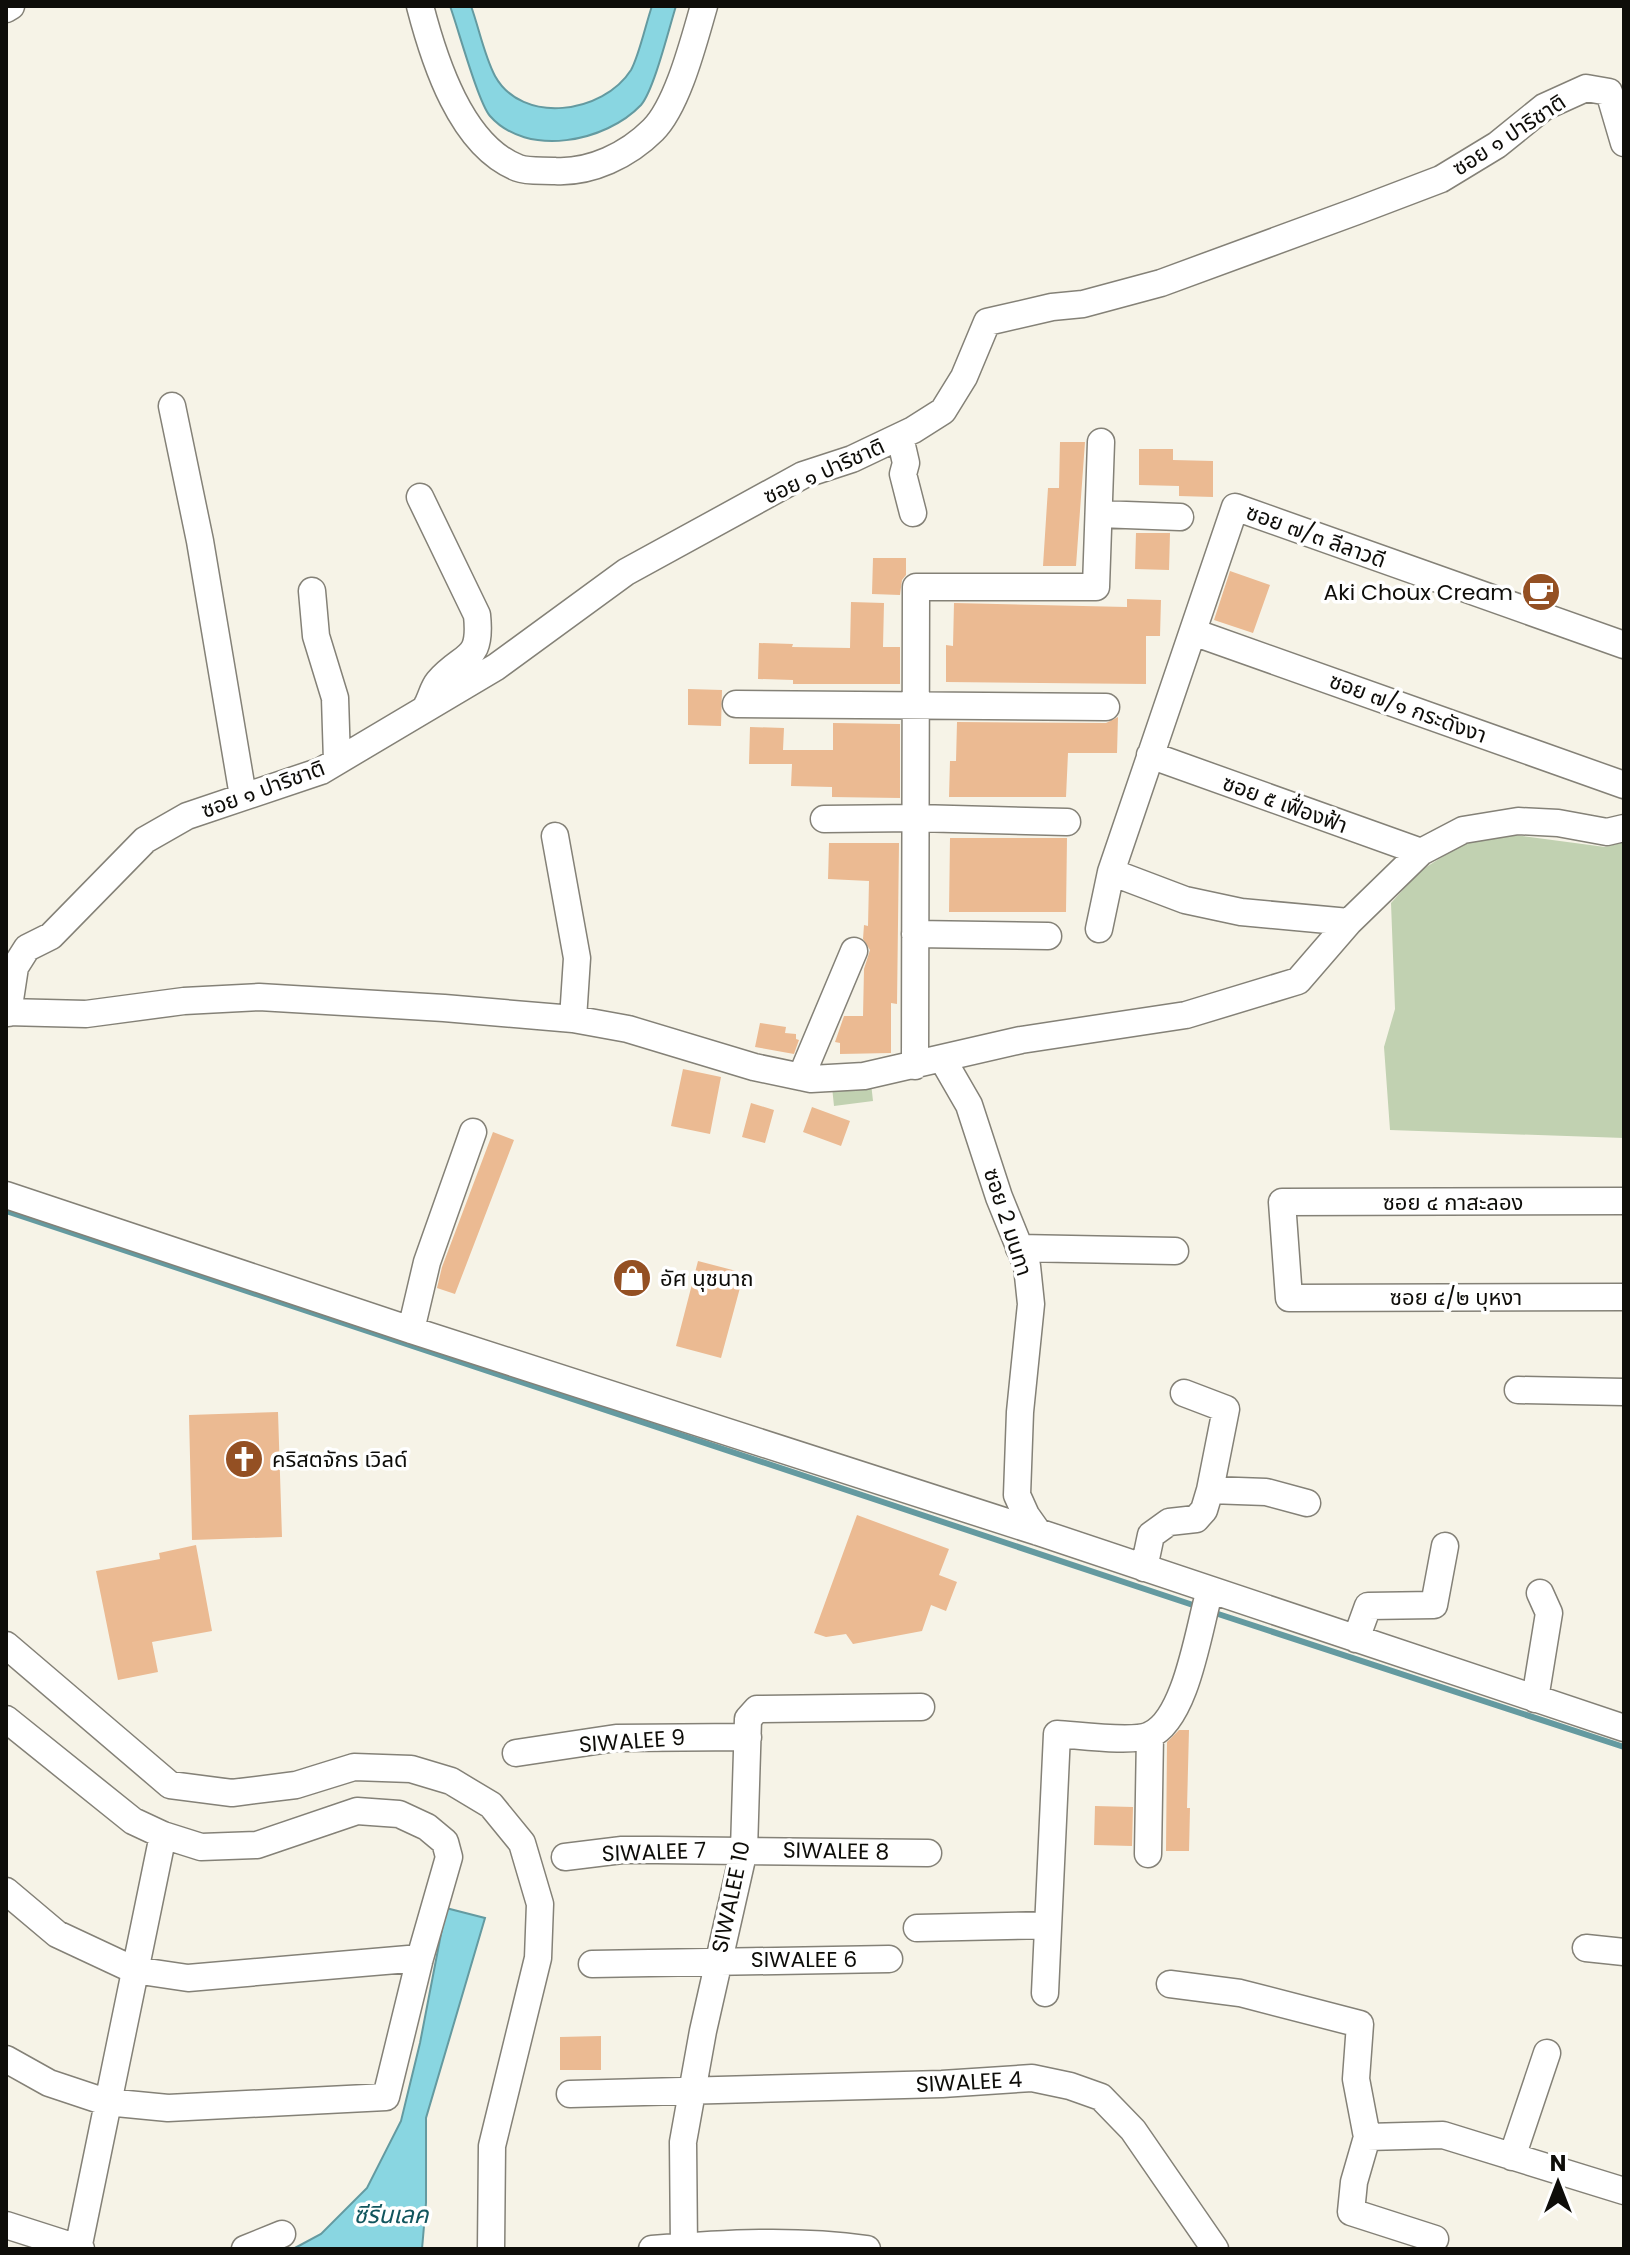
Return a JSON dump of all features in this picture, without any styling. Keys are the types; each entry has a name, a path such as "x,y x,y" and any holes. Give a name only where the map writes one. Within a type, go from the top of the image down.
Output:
{"street":[{"path":"420,6 427,34 458,113 490,150 519,169 569,172 608,163 655,129 679,87 704,6"},
{"name":"ซอย ๑ ปาริชาติ","path":"7,1012 15,967 27,948 51,936 145,840 187,816 321,771 496,667 626,572 803,475 852,459 900,437 943,411 964,377 987,322 1052,307 1083,304 1161,283 1441,179 1497,145 1544,107 1586,88 1609,92 1624,143"},
{"path":"172,406 200,541 243,796"},
{"path":"900,437 906,463 903,474 913,513"},
{"path":"915,1066 916,587 1096,587 1101,442"},
{"path":"420,497 477,615 479,636 476,649 437,683 426,709"},
{"name":"ซอย ๗/๓ ลีลาวดี","path":"1193,632 1235,507 1624,645"},
{"path":"1099,514 1180,517"},
{"path":"312,591 316,636 335,698 337,761"},
{"path":"1099,929 1111,872 1193,632"},
{"name":"ซอย ๗/๑ กระดังงา","path":"1193,632 1624,785"},
{"path":"736,704 1106,707"},
{"name":"ซอย ๕ เฟื่องฟ้า","path":"1150,755 1421,852"},
{"path":"824,819 1067,822"},
{"path":"7,1012 86,1014 184,1001 259,997 573,1019 628,1029 754,1067 811,1079 864,1076 1021,1040 1186,1015 1298,981 1349,922 1421,852 1463,830 1518,821 1558,823 1607,832 1624,828"},
{"path":"555,836 577,958 573,1019"},
{"path":"1111,872 1185,900 1241,912 1349,922"},
{"path":"915,934 1048,936"},
{"path":"801,1077 854,951"},
{"name":"ซอย 2 มนทา","path":"943,1060 969,1105 999,1197 1027,1266 1031,1304 1020,1412 1017,1495 1038,1532"},
{"path":"411,1330 427,1262 473,1132"},
{"path":"6,1195 1144,1568 1206,1603 1356,1639 1624,1728"},
{"name":"ซอย ๔ กาสะลอง","path":"1289,1298 1282,1202 1624,1201"},
{"path":"1019,1248 1175,1251"},
{"name":"ซอย ๔/๒ บุหงา","path":"1289,1298 1624,1297"},
{"path":"1518,1390 1624,1392"},
{"path":"1144,1568 1151,1535 1169,1522 1196,1519 1204,1510 1210,1490 1226,1409 1184,1393"},
{"path":"1210,1490 1266,1492 1307,1503"},
{"path":"1356,1639 1368,1606 1434,1605 1445,1546"},
{"path":"1535,1699 1549,1613 1540,1593"},
{"path":"1045,1993 1057,1734 1137,1738 1150,1735 1168,1721 1206,1603"},
{"path":"6,1645 170,1785 232,1793 296,1785 354,1767 411,1769 451,1781 491,1805 522,1843 540,1904 538,1958 492,2146 491,2249"},
{"name":"SIWALEE 10","path":"684,2248 683,2142 691,2089 744,1850 748,1719 757,1709 921,1707"},
{"path":"6,1719 133,1821 201,1847 257,1845 357,1811 399,1814 427,1827 445,1842 449,1857 420,1958 386,2097 168,2108 106,2102 49,2083 6,2059"},
{"path":"1148,1854 1150,1735"},
{"name":"SIWALEE 9","path":"516,1753 616,1738 748,1737"},
{"path":"6,2225 79,2249 106,2102 163,1835"},
{"name":"SIWALEE 7","path":"565,1857 622,1850 744,1850"},
{"name":"SIWALEE 8","path":"744,1850 928,1853"},
{"path":"6,1891 57,1934 134,1970 188,1978 420,1958"},
{"path":"917,1928 1048,1925"},
{"path":"1586,1948 1624,1952"},
{"name":"SIWALEE 6","path":"592,1964 889,1959"},
{"path":"1170,1984 1240,1993 1360,2024 1356,2079 1367,2137 1354,2182 1351,2212 1435,2239"},
{"path":"1512,2157 1547,2053"},
{"name":"SIWALEE 4","path":"570,2094 880,2086 1032,2078 1070,2086 1101,2097 1133,2130 1215,2249"},
{"path":"1367,2137 1443,2135 1624,2191"},
{"path":"245,2249 282,2234"},
{"path":"652,2249 762,2242 824,2243 867,2249"}],"green space":[{"path":"1515,835 1605,847 1624,842 1624,1138 1390,1130 1384,1047 1395,1009 1391,903 1420,871 1464,843"},
{"path":"871,1083 873,1101 834,1106 832,1087"}],"water":[{"path":"450,6 471,6 491,68 507,92 524,102 563,108 583,104 618,85 634,64 652,6 676,6 656,73 641,105 626,118 588,136 545,141 506,129 490,116 474,81"},
{"name":"ซีรีนเลค","path":"446,1908 485,1918 426,2118 426,2203 422,2249 293,2249 321,2234 367,2188 401,2121 420,2043"}],"building":[{"path":"1060,442 1085,442 1076,566 1043,566 1048,488 1059,488"},
{"path":"1139,449 1173,449 1173,460 1213,461 1213,497 1179,496 1179,486 1139,485"},
{"path":"1136,533 1170,533 1169,570 1135,569"},
{"path":"873,558 906,558 906,575 900,595 872,594"},
{"path":"1230,571 1270,585 1253,633 1214,620"},
{"path":"1127,599 1161,600 1160,636 1146,636 1146,684 946,682 946,645 953,646 954,603 1127,607"},
{"path":"851,602 884,603 883,647 900,647 900,684 793,684 793,680 758,679 759,643 850,648"},
{"path":"688,689 722,690 721,726 688,725"},
{"path":"1118,717 1117,753 1068,753 1066,797 949,797 950,761 956,761 957,722 1106,723"},
{"path":"833,723 900,724 900,798 832,797 832,787 791,786 792,764 749,764 750,727 784,728 783,750 833,750"},
{"path":"950,838 1067,838 1066,912 949,912"},
{"path":"829,843 899,843 897,1004 891,1003 891,1053 840,1054 840,1043 835,1042 844,1016 863,1016 864,969 870,950 863,939 864,925 868,926 869,881 828,879"},
{"path":"760,1023 786,1027 785,1033 796,1034 799,1040 794,1054 755,1047"},
{"path":"683,1069 721,1077 710,1134 671,1126"},
{"path":"751,1103 774,1110 765,1143 742,1137"},
{"path":"812,1107 850,1121 841,1146 803,1132"},
{"path":"493,1132 514,1140 455,1294 437,1288"},
{"path":"698,1261 744,1273 721,1358 676,1346"},
{"path":"278,1412 282,1537 192,1540 189,1415"},
{"path":"857,1515 949,1549 939,1575 957,1582 946,1611 931,1605 922,1631 853,1644 846,1634 826,1637 814,1633"},
{"path":"196,1545 212,1631 152,1642 158,1672 118,1680 96,1571 160,1559 159,1553"},
{"path":"1179,1730 1189,1730 1189,1851 1166,1851 1167,1742"},
{"path":"1095,1806 1133,1807 1132,1846 1094,1845"},
{"path":"601,2036 601,2070 560,2070 560,2037"}],"waterway":[{"path":"6,1211 1199,1607"},
{"path":"1209,1611 1624,1747"}],"place":[{"name":"Aki Choux Cream","path":"1541,592"},
{"name":"อัศ นุชนาถ","path":"632,1278"},
{"name":"คริสตจักร เวิลด์","path":"244,1459"}]}
